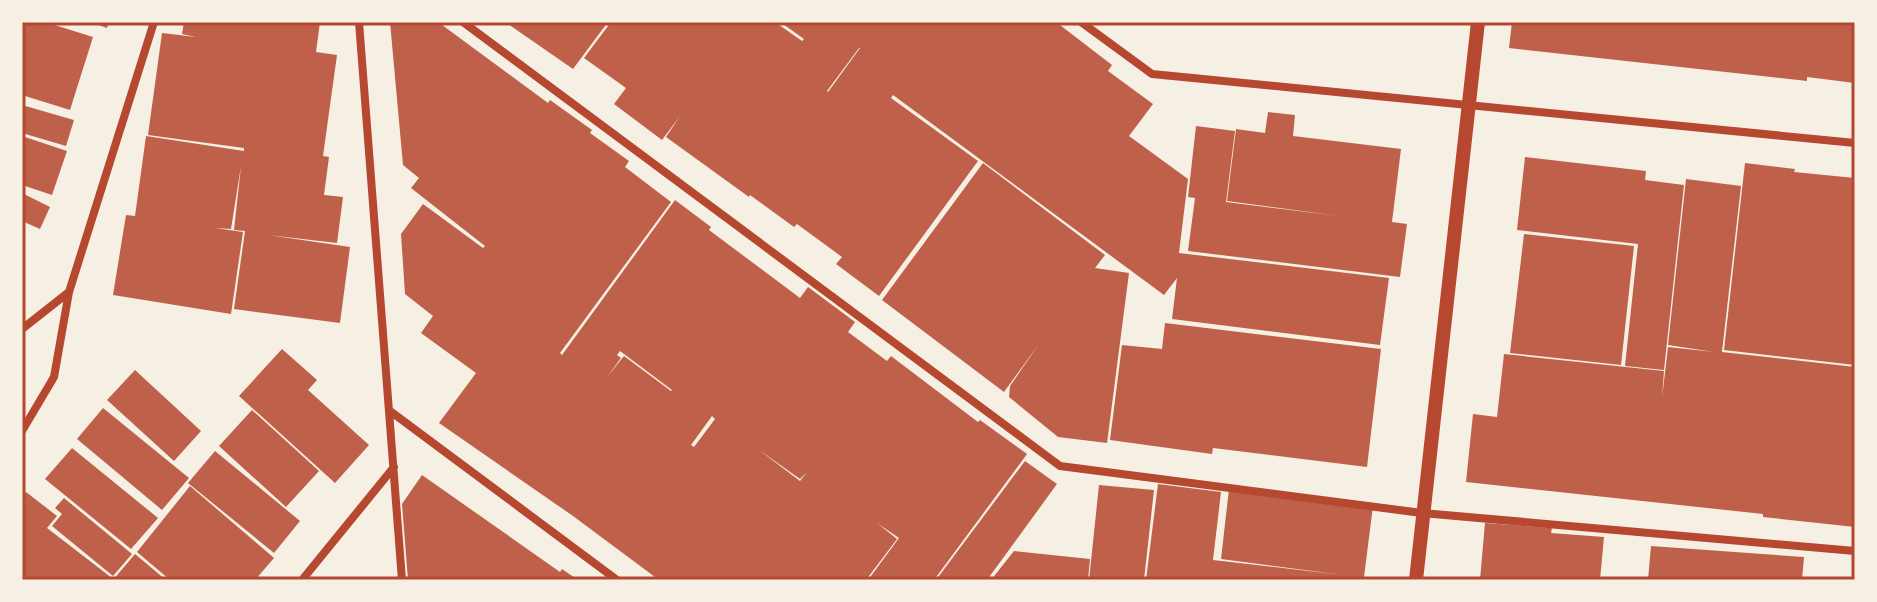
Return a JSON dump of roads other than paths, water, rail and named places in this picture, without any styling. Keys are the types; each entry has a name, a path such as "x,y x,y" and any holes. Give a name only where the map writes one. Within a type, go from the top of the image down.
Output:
{"street":[{"path":"22,431 54,377 69,292 154,22"},
{"path":"359,22 402,580"},
{"path":"463,22 1060,466 1422,513 1855,551"},
{"path":"1081,22 1152,74 1855,143"},
{"path":"1416,580 1478,22"},
{"path":"22,329 69,292"},
{"path":"390,411 617,580"},
{"path":"302,580 394,467"}]}
